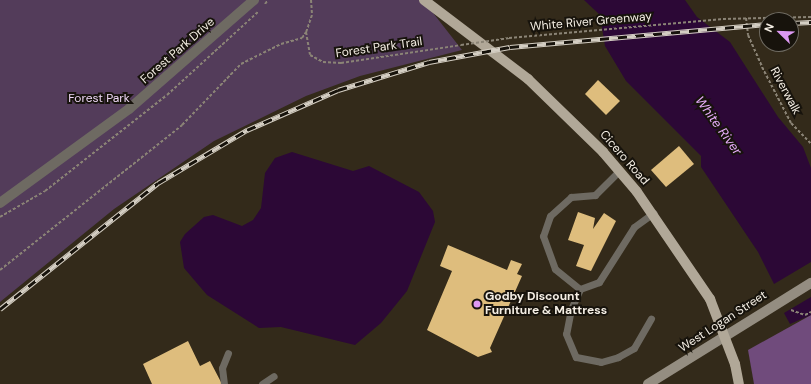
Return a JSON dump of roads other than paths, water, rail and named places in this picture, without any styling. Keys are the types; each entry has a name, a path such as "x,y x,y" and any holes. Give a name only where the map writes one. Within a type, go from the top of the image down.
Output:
{"main road":[{"name":"Cicero Road","path":"424,0 528,79 619,171 653,213 695,273 726,337 739,384"}],"street":[{"name":"Forest Park Drive","path":"0,203 129,109 254,0"},
{"name":"West Logan Street","path":"648,384 726,337 748,320 811,282"}],"lane":[{"path":"580,288 555,270 543,236 550,216 571,197 596,195 619,171"},
{"path":"651,318 634,348 618,357 601,362 576,358 566,334 571,309 580,288 599,282 634,227 653,213"},
{"path":"224,384 222,368 228,353"},
{"path":"262,384 274,376"}],"water":[{"name":"White River","path":"584,0 685,0 697,17 730,42 778,117 803,147 811,168 811,262 774,284 758,252 701,167 701,156 626,81 605,46 600,15"},
{"path":"292,152 353,171 369,166 419,192 433,211 435,222 407,291 381,323 355,345 281,327 259,328 207,295 184,268 180,242 185,234 204,217 213,215 242,226 253,220 261,208 265,173 275,158"},
{"path":"811,297 811,315 790,324 784,313"}],"railway":[{"path":"799,23 811,22"},
{"path":"0,309 158,183 247,130 338,90 429,62 510,47 759,25"}],"place":[{"name":"Godby Discount Furniture & Mattress","path":"477,304"}],"park label":[{"name":"Forest Park","path":"99,99"}]}
